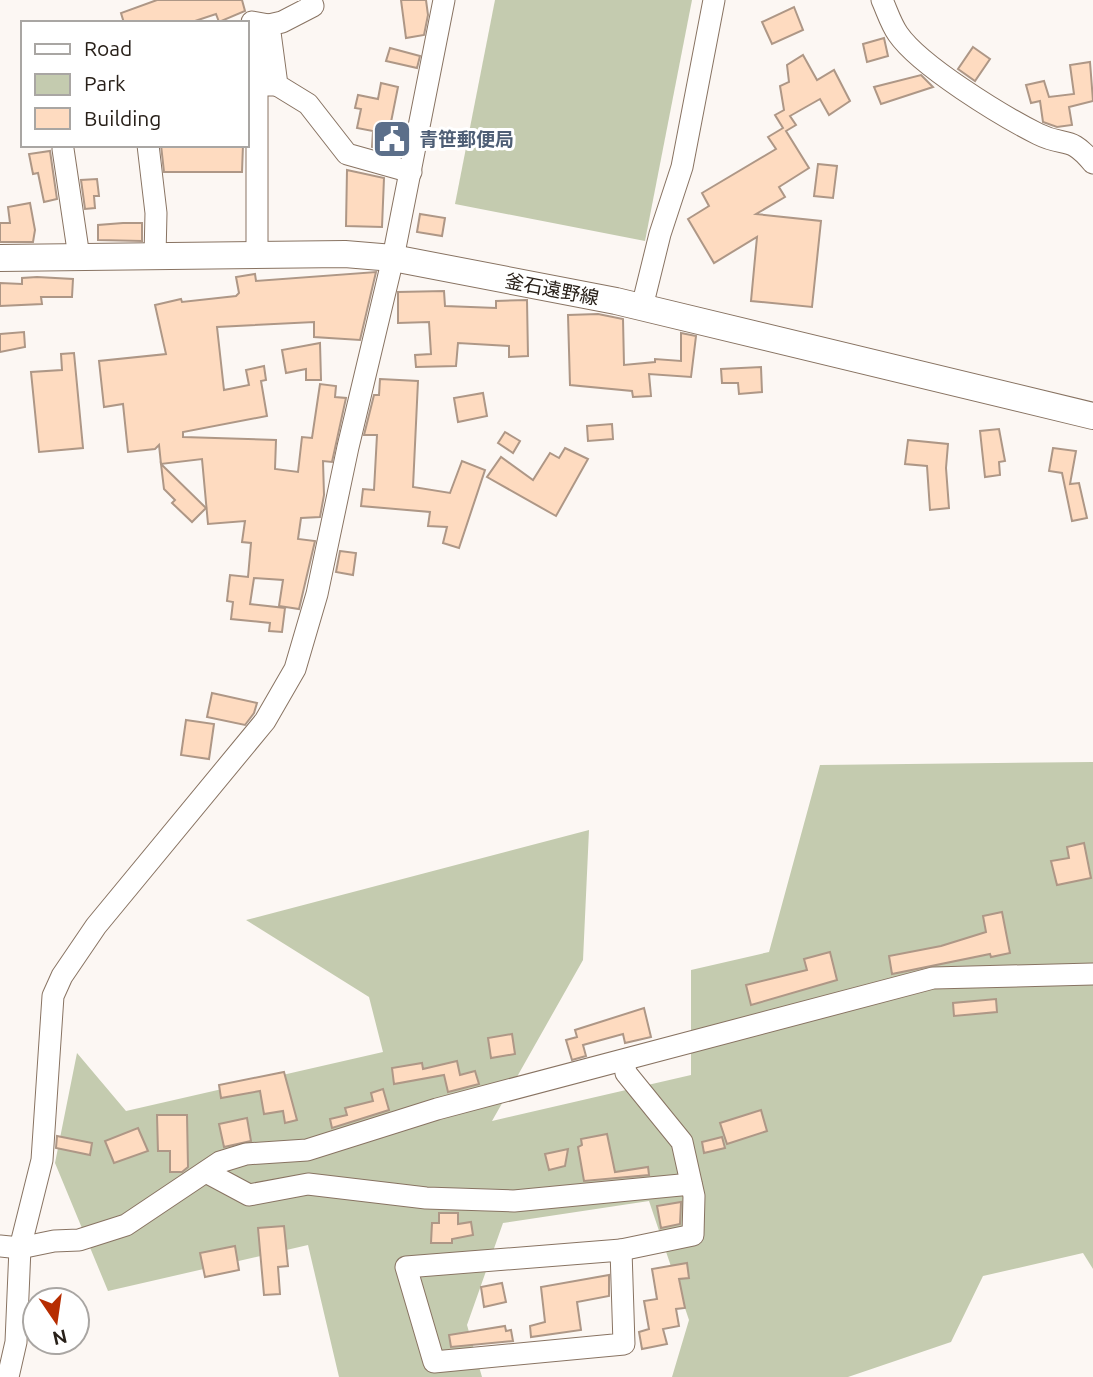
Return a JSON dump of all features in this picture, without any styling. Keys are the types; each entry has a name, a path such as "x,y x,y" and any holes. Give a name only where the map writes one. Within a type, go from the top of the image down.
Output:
{"main road":[{"name":"釜石遠野線","path":"0,258 345,254 393,258 642,307 1093,416"}],"street":[{"path":"257,255 269,25 313,6 311,0"},
{"path":"8,1377 16,1342 10,1247 42,1160 53,996 62,976 96,926 265,721 295,669 317,594 348,447 393,258 444,0"},
{"path":"642,307 660,234 682,167 714,0"},
{"path":"882,0 898,35 926,61 986,103 1041,135 1078,145 1093,163"},
{"path":"267,85 308,104 347,154 411,172"},
{"path":"148,147 156,213 155,256"},
{"path":"63,149 79,257"},
{"path":"10,1247 79,1240 126,1225 220,1162 246,1154 307,1150 437,1109 933,978 1093,974"},
{"path":"621,1250 624,1344 434,1362 406,1267 621,1250 693,1235 694,1196 681,1142 626,1073 624,1061"},
{"path":"206,1172 248,1195 309,1184 426,1198 514,1201 691,1184"}],"green space":[{"path":"495,0 692,0 645,241 455,204"},
{"path":"1093,762 1093,1269 1083,1253 983,1276 951,1342 848,1377 672,1377 689,1320 649,1201 503,1223 467,1325 482,1377 339,1377 308,1245 108,1291 55,1163 77,1053 126,1111 383,1052 369,997 246,920 589,830 583,960 492,1121 691,1075 691,970 769,952 820,765"}],"building":[{"path":"157,0 242,0 245,11 221,21 219,21 216,14 195,21 123,21 121,13"},
{"path":"401,0 426,0 428,15 424,35 406,38"},
{"path":"794,7 803,30 772,44 762,22"},
{"path":"884,38 888,56 867,62 863,44"},
{"path":"973,47 990,59 975,81 958,69"},
{"path":"390,48 420,56 417,68 386,61"},
{"path":"803,55 817,80 834,70 850,101 829,115 820,99 790,116 796,125 786,131 809,168 779,187 785,197 756,214 821,221 812,307 751,301 757,237 714,263 688,219 709,206 702,193 776,149 768,137 783,128 775,115 784,110 780,86 789,82 787,65"},
{"path":"1090,62 1093,101 1069,107 1072,125 1057,127 1043,122 1040,101 1031,103 1026,85 1044,81 1049,97 1074,94 1070,65"},
{"path":"921,75 933,87 881,104 874,87"},
{"path":"381,83 398,87 389,132 404,133 401,152 372,147 373,131 357,128 361,109 355,108 358,95 378,99"},
{"path":"161,147 243,147 242,172 164,172"},
{"path":"50,151 57,199 44,202 38,173 33,174 29,154"},
{"path":"818,164 837,166 833,198 814,196"},
{"path":"347,170 384,178 382,227 346,226"},
{"path":"97,179 99,196 94,196 95,208 85,209 81,180"},
{"path":"30,203 35,230 33,242 0,242 0,223 10,223 8,207"},
{"path":"420,214 445,218 442,236 417,232"},
{"path":"142,223 142,241 98,240 98,225"},
{"path":"376,272 360,340 314,337 314,322 217,327 224,390 249,385 246,370 264,366 266,380 261,381 267,416 183,432 183,437 276,440 275,469 298,472 302,437 312,438 320,384 336,386 335,397 346,398 332,462 323,461 324,495 320,517 301,518 298,539 315,541 299,609 279,606 283,580 254,578 250,604 285,608 282,632 269,631 270,623 231,619 233,602 227,601 230,575 248,577 251,543 242,542 245,521 208,524 202,459 161,464 159,445 155,449 128,452 123,404 104,407 99,361 166,354 155,305 181,299 182,302 236,296 239,293 236,277 255,274 256,281"},
{"path":"22,278 73,279 72,297 41,297 42,304 0,306 0,283 22,284"},
{"path":"444,291 445,306 496,308 496,301 527,300 528,356 509,357 509,346 458,343 456,366 416,367 415,355 431,354 429,322 398,323 398,292"},
{"path":"598,314 623,319 624,365 655,362 655,359 681,361 681,333 696,336 691,377 649,374 651,396 633,397 632,391 570,385 568,315"},
{"path":"24,332 25,347 0,352 0,334"},
{"path":"320,343 321,380 306,380 306,369 286,373 282,350"},
{"path":"74,353 83,448 39,452 31,372 62,370 61,354"},
{"path":"761,367 762,392 739,394 738,383 722,383 721,369"},
{"path":"380,379 418,381 413,487 450,493 462,461 485,470 459,548 443,543 447,527 428,526 430,512 361,506 363,489 374,490 377,435 364,435 374,395 379,395"},
{"path":"483,393 487,416 458,422 454,398"},
{"path":"612,424 613,439 588,441 587,426"},
{"path":"999,429 1005,461 999,462 1000,475 985,477 980,431"},
{"path":"505,432 520,441 513,453 498,443"},
{"path":"908,440 948,444 946,468 949,508 930,510 927,466 905,464"},
{"path":"565,448 588,459 556,516 487,477 501,457 533,480 550,453 559,458"},
{"path":"1053,448 1076,451 1070,484 1079,483 1087,518 1072,521 1062,473 1049,471"},
{"path":"161,464 206,508 192,522 172,503 175,500 164,489"},
{"path":"340,551 356,553 353,575 336,572"},
{"path":"212,693 257,703 254,713 245,725 207,717"},
{"path":"186,720 214,724 209,759 181,755"},
{"path":"1084,843 1091,878 1057,885 1051,861 1069,858 1067,847"},
{"path":"1002,912 1010,953 991,957 990,954 892,974 889,956 941,946 986,932 983,916"},
{"path":"830,952 837,980 751,1005 746,985 807,970 804,959"},
{"path":"996,999 997,1012 954,1016 953,1003"},
{"path":"644,1008 651,1037 625,1043 623,1034 583,1045 586,1056 572,1060 566,1040 577,1037 575,1030"},
{"path":"512,1034 515,1054 491,1058 488,1038"},
{"path":"457,1061 460,1075 475,1071 479,1084 448,1092 444,1075 394,1084 392,1068 422,1063 423,1069"},
{"path":"284,1072 297,1120 285,1123 283,1111 264,1114 260,1091 221,1098 219,1085"},
{"path":"383,1089 389,1110 332,1128 330,1119 347,1115 345,1108 373,1101 371,1093"},
{"path":"761,1110 767,1131 727,1144 720,1123"},
{"path":"157,1115 187,1115 188,1167 182,1172 170,1172 170,1151 158,1151"},
{"path":"247,1118 251,1141 224,1147 219,1124"},
{"path":"138,1128 148,1151 114,1163 105,1141"},
{"path":"607,1134 615,1172 648,1167 649,1175 584,1181 578,1147 582,1145 581,1139"},
{"path":"57,1136 92,1143 90,1155 56,1148"},
{"path":"722,1137 725,1148 704,1153 702,1142"},
{"path":"568,1149 565,1166 549,1170 545,1154"},
{"path":"681,1202 680,1224 661,1228 657,1206"},
{"path":"439,1213 458,1213 458,1224 471,1222 473,1235 452,1239 452,1243 431,1243 432,1223 439,1223"},
{"path":"284,1226 288,1266 278,1267 280,1294 264,1295 258,1228"},
{"path":"235,1246 239,1270 205,1277 200,1253"},
{"path":"687,1263 689,1278 679,1279 685,1308 676,1309 679,1326 663,1329 667,1344 642,1349 639,1332 649,1329 644,1301 657,1299 652,1269"},
{"path":"609,1275 609,1296 577,1302 581,1330 531,1337 530,1326 545,1322 541,1287"},
{"path":"502,1283 506,1302 484,1307 481,1287"},
{"path":"505,1326 506,1331 511,1330 513,1341 451,1347 449,1335"}],"place":[{"name":"青笹郵便局","path":"392,139"}]}
